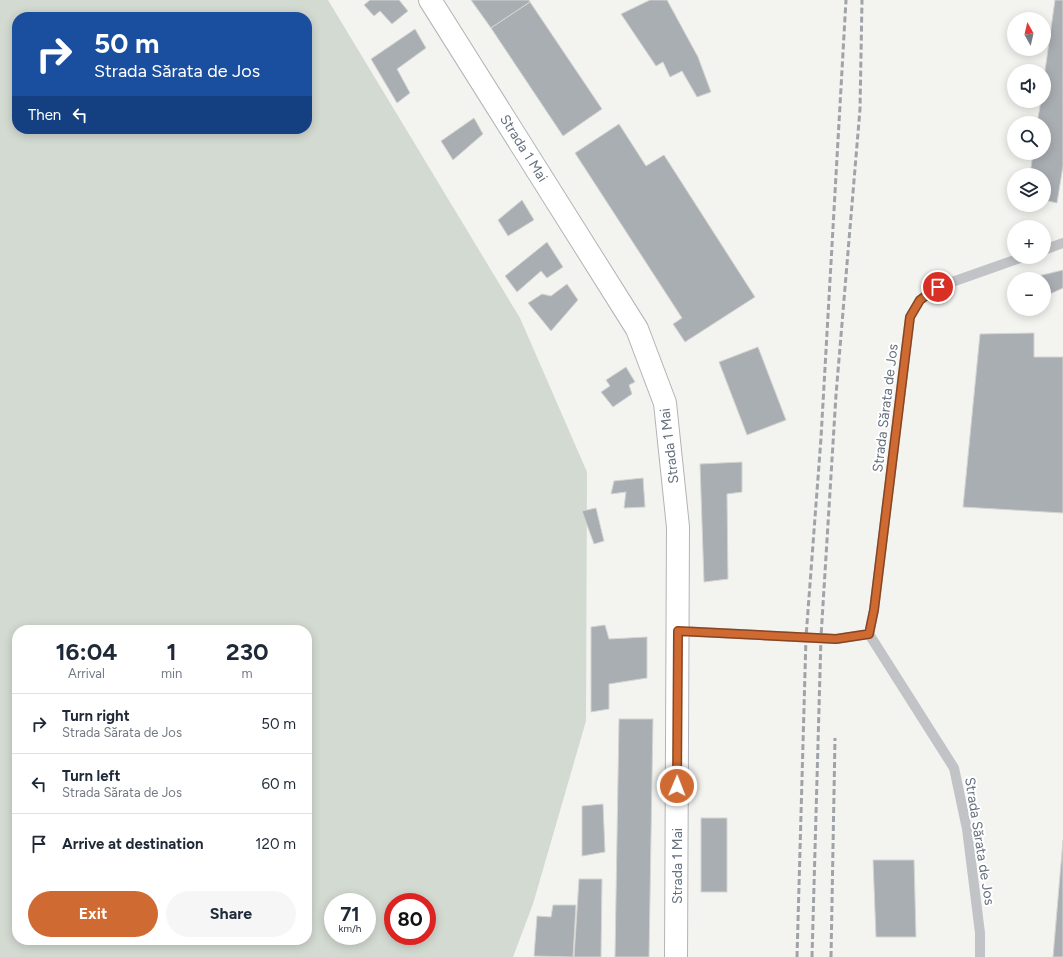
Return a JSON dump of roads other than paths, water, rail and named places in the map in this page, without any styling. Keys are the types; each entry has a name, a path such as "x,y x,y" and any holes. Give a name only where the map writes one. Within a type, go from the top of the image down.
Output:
{"highway":[{"name":"Strada 1 Mai","path":"430,0 637,329 664,403 678,527 676,957"}],"lane":[{"path":"1051,247 1063,243"},
{"name":"Strada Sărata de Jos","path":"980,957 980,933 967,829 954,768 869,634 874,610 910,317 920,300 938,287 1007,263"},
{"path":"678,631 836,639 869,634"}],"railway":[{"path":"797,957 806,637 821,438 846,0"},
{"path":"812,957 821,637 836,395 860,109 862,0"},
{"path":"831,957 835,738"}]}
